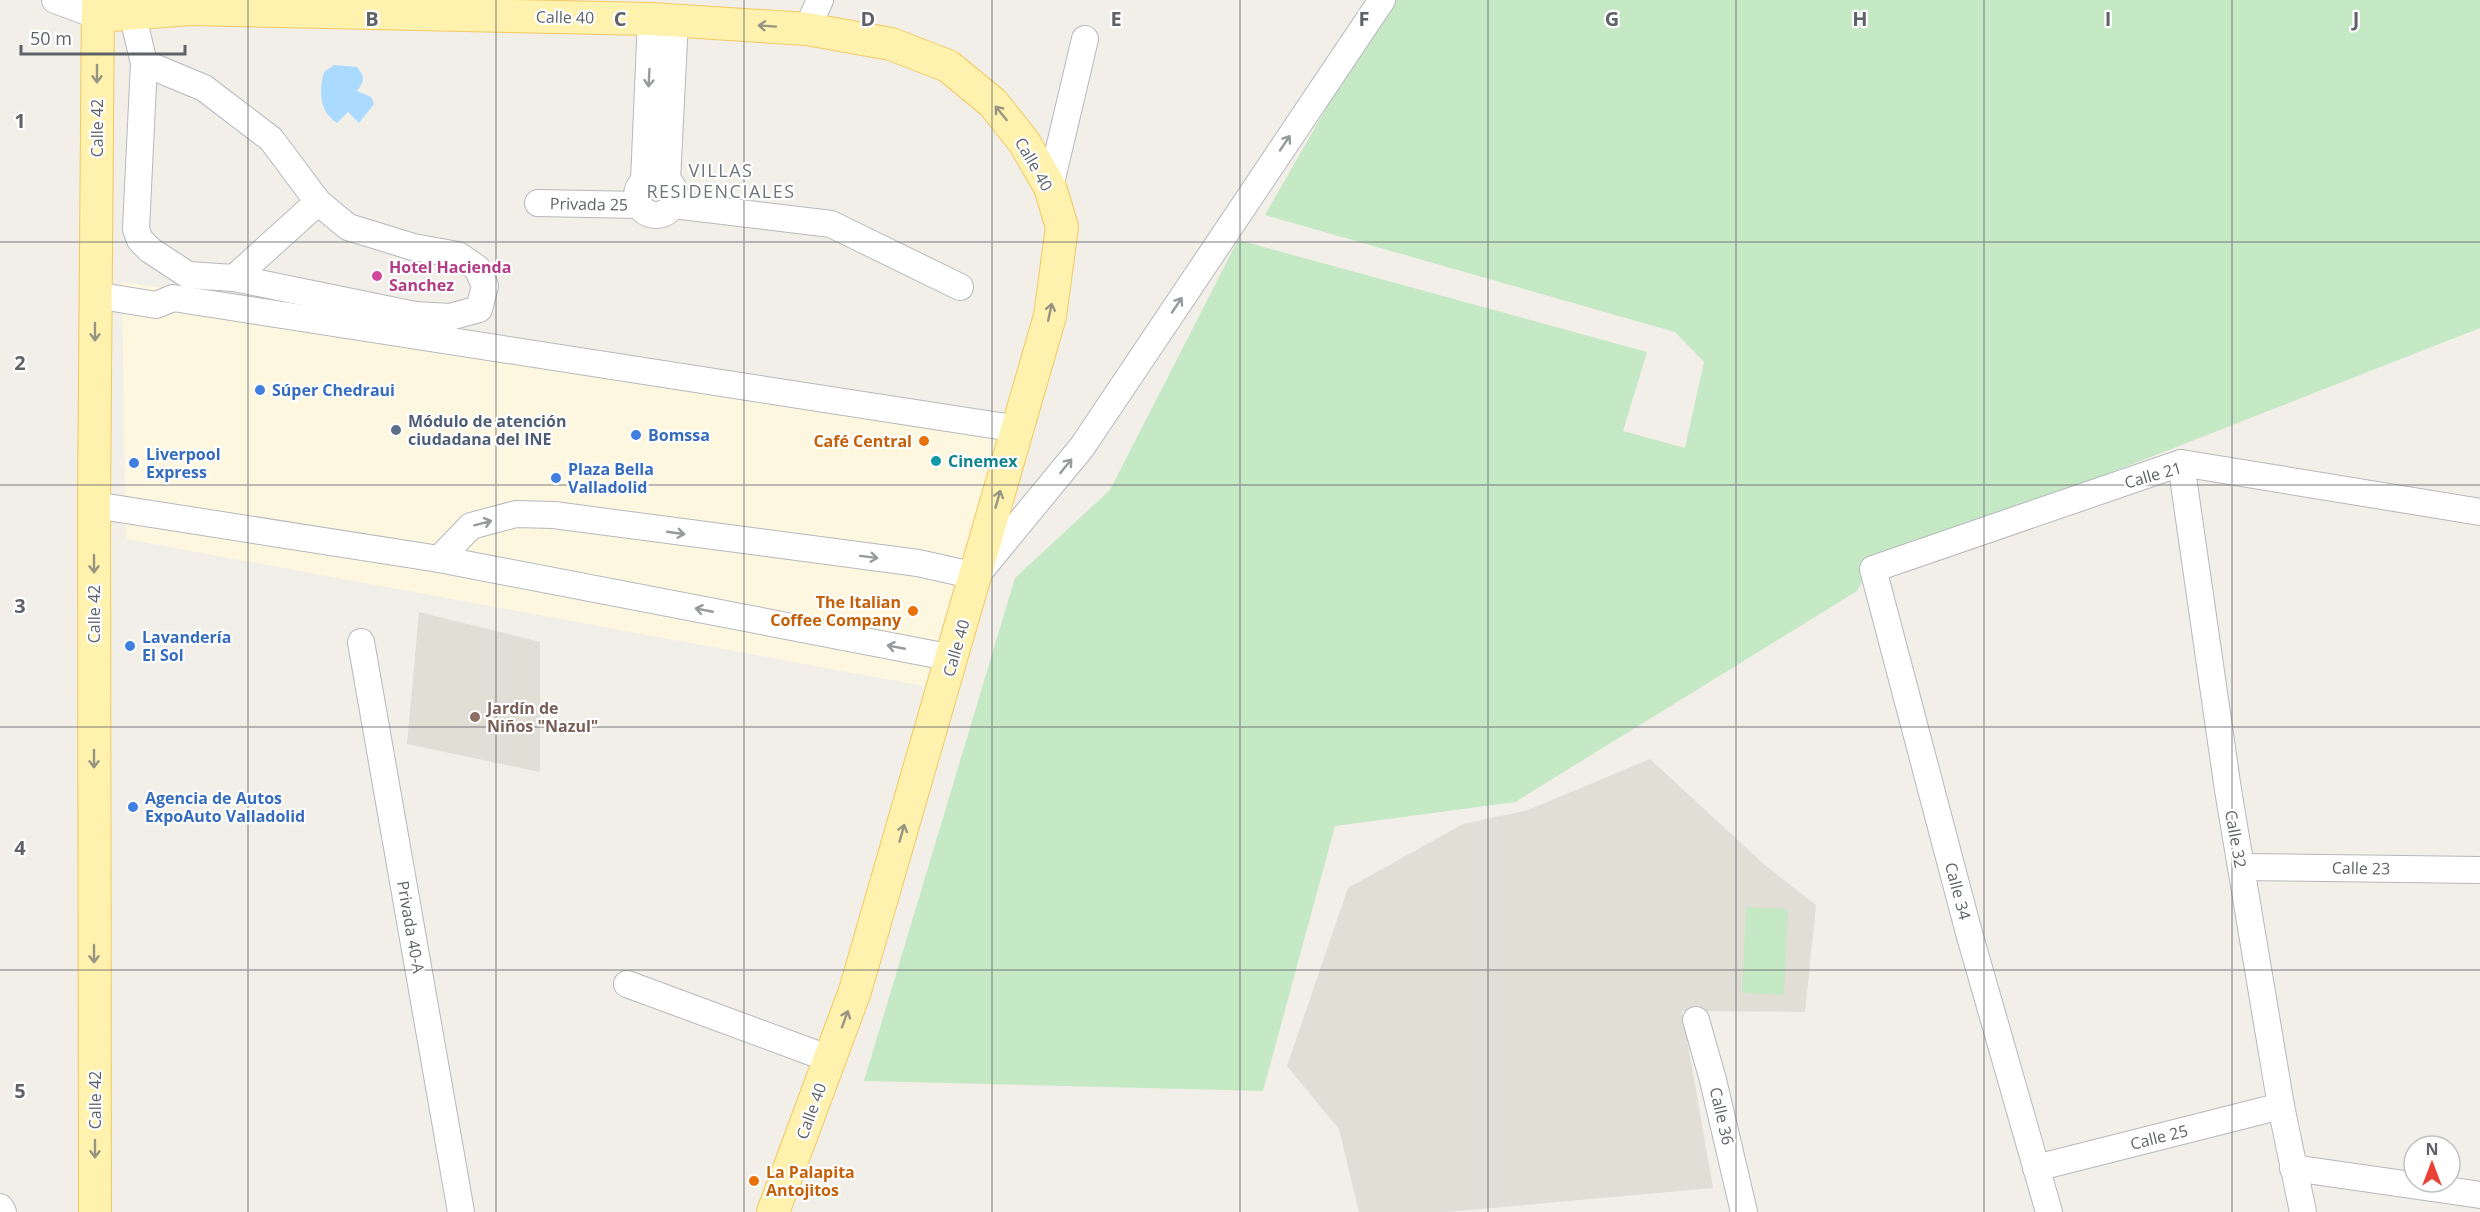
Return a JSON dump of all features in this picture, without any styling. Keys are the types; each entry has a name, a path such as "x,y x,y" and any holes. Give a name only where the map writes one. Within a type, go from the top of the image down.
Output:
{"main road":[{"name":"Calle 40","path":"98,8 132,13 185,4 663,20 807,29 891,44 948,66 993,103 1024,142 1050,187 1062,227 1058,273 1050,316 855,991 773,1212"},
{"name":"Calle 42","path":"95,1212 94,505 98,8"}],"street":[{"path":"55,0 98,8"},
{"path":"807,29 820,0"},
{"path":"439,559 471,526 516,514 554,515 918,563 976,576 1082,447 1382,0"},
{"path":"132,13 144,63 136,229 140,240 150,250 188,275 234,279 415,315 450,317 479,309 485,286 477,268 458,255 413,247 348,227 318,202 271,139 204,88 144,63"},
{"path":"650,188 663,20"},
{"path":"1050,187 1085,39"},
{"name":"Privada 25","path":"538,203 650,188 646,212 659,214 673,205 831,224 960,287"},
{"path":"234,279 318,202"},
{"path":"95,295 156,305 173,298 1018,429"},
{"name":"Calle 21","path":"1873,568 2181,463 2480,512"},
{"name":"Calle 32","path":"2181,463 2241,867 2293,1168 2303,1212"},
{"path":"94,505 439,559 953,658"},
{"name":"Calle 34","path":"1873,568 1969,933 2049,1212"},
{"name":"Privada 40-A","path":"361,642 461,1212"},
{"name":"Calle 23","path":"2241,867 2480,870"},
{"path":"627,984 830,1059"},
{"name":"Calle 36","path":"1696,1020 1713,1080 1740,1212"},
{"name":"Calle 25","path":"2036,1168 2282,1106"},
{"path":"2293,1168 2480,1194"},
{"path":"0,1207 3,1212"}],"shaded area":[{"name":"Plaza Bella Valladolid","path":"122,282 1005,417 924,686 126,539"},
{"name":"Jardín de Niños \"Nazul\"","path":"419,612 540,642 540,772 407,744"},
{"path":"1650,759 1766,866 1816,905 1805,1012 1682,1011 1713,1188 1448,1212 1359,1212 1339,1129 1287,1066 1348,888 1463,824 1528,810"}],"green space":[{"path":"1394,0 2480,0 2480,328 1870,567 1857,591 1515,802 1335,826 1263,1091 864,1081 1015,578 1110,490 1238,240 1647,352 1623,431 1685,448 1704,362 1675,332 1265,215 1364,42"},
{"path":"1746,907 1788,909 1784,995 1742,993"}],"water":[{"path":"334,65 357,67 362,73 363,81 357,91 371,97 374,104 359,123 348,112 337,123 324,107 321,86 324,72"}],"place":[{"name":"Hotel Hacienda Sanchez","path":"377,276"},
{"name":"Súper Chedraui","path":"260,390"},
{"name":"Módulo de atención ciudadana del INE","path":"396,430"},
{"name":"Bomssa","path":"636,435"},
{"name":"Café Central","path":"924,441"},
{"name":"Cinemex","path":"936,461"},
{"name":"Liverpool Express","path":"134,463"},
{"name":"Plaza Bella Valladolid","path":"556,478"},
{"name":"The Italian Coffee Company","path":"913,611"},
{"name":"Lavandería El Sol","path":"130,646"},
{"name":"Jardín de Niños \"Nazul\"","path":"475,717"},
{"name":"Agencia de Autos ExpoAuto Valladolid","path":"133,807"},
{"name":"La Palapita Antojitos","path":"754,1181"}],"district":[{"name":"VILLAS RESIDENCIALES","path":"721,180"}]}
